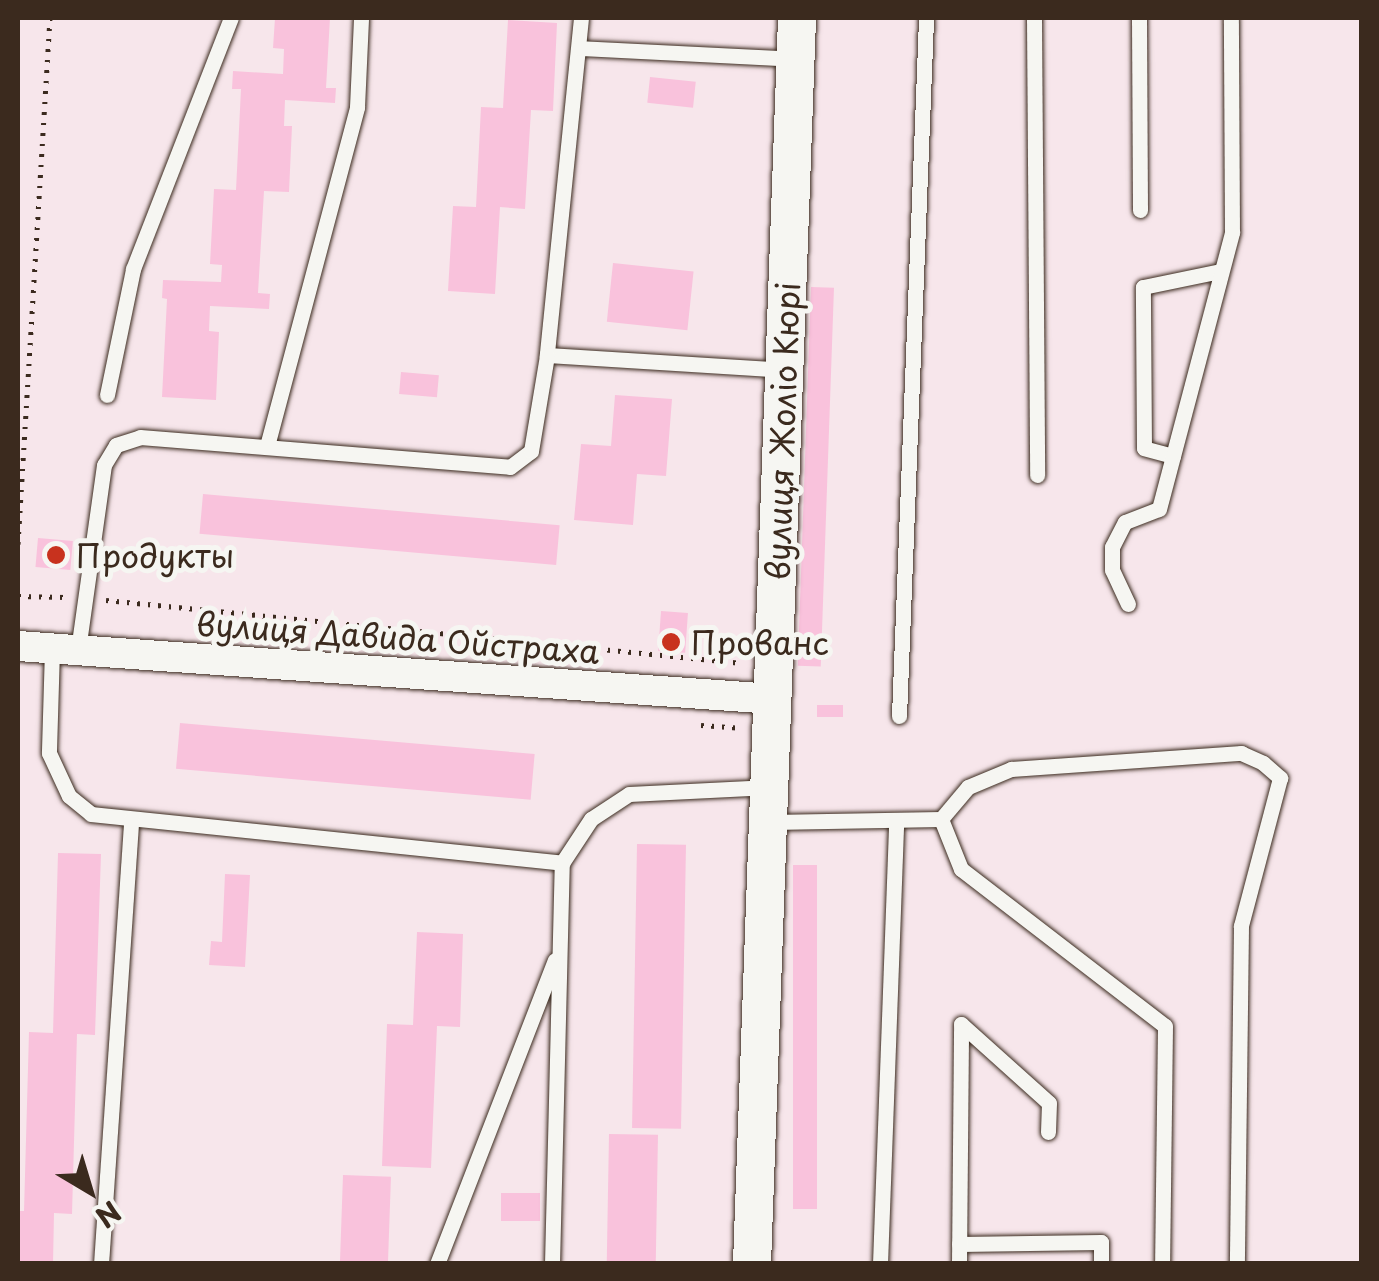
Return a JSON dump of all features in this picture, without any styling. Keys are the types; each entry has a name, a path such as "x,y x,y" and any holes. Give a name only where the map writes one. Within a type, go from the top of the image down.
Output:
{"street":[{"name":"вулиця Жоліо Кюрі","path":"752,1264 797,18"},
{"name":"вулиця Давида Ойстраха","path":"18,646 774,682"}],"lane":[{"path":"107,395 133,269 231,18"},
{"path":"267,446 358,107 361,18"},
{"path":"562,863 91,814 69,796 49,753 65,649 85,598 104,466 116,445 140,437 510,468 531,450 547,355 581,18"},
{"path":"899,716 926,18"},
{"path":"1034,18 1036,475"},
{"path":"1139,18 1140,210"},
{"path":"1128,604 1112,570 1112,547 1125,522 1159,509 1232,232 1231,18"},
{"path":"579,48 796,59"},
{"path":"1173,456 1144,448 1143,288 1220,271"},
{"path":"547,355 784,370"},
{"path":"552,1264 562,863 602,808 629,794 771,804 896,820 941,819 968,787 1011,769 1241,754 1263,763 1280,778 1241,926 1236,1264"},
{"path":"101,1264 131,819"},
{"path":"941,819 960,869 1165,1026 1162,1264"},
{"path":"880,1264 896,820"},
{"path":"438,1264 561,946"},
{"path":"958,1264 960,1024 1049,1103 1048,1132"},
{"path":"959,1244 1100,1242 1101,1264"}],"path":[{"path":"18,544 50,18"},
{"path":"18,596 85,598 774,682"}],"building":[{"path":"275,18 330,18 326,88 336,88 335,103 285,100 284,126 292,126 289,192 264,191 258,293 270,294 269,309 210,306 209,331 219,332 216,400 162,397 167,299 162,298 163,280 221,282 222,265 210,264 214,189 236,190 241,89 232,89 233,71 283,74 284,49 273,48"},
{"path":"508,20 557,23 553,111 531,110 525,209 500,207 495,294 448,291 453,206 476,207 481,107 503,108"},
{"path":"650,77 696,82 693,108 647,103"},
{"path":"613,263 694,271 687,330 607,322"},
{"path":"811,287 834,288 821,667 798,666"},
{"path":"401,372 439,375 437,397 399,394"},
{"path":"615,395 672,399 666,476 637,474 633,525 574,520 581,444 611,446"},
{"path":"203,494 560,525 556,565 200,534"},
{"path":"38,538 73,541 70,570 35,567"},
{"path":"661,611 688,613 685,653 658,651"},
{"path":"817,705 843,705 843,717 817,717"},
{"path":"180,723 535,754 531,800 176,769"},
{"path":"637,844 686,845 681,1129 632,1128"},
{"path":"58,853 101,854 95,1035 77,1034 72,1214 54,1213 53,1264 18,1264 18,1211 24,1211 29,1032 53,1033"},
{"path":"793,865 817,865 817,1209 793,1209"},
{"path":"225,874 250,875 245,967 209,965 211,941 222,942"},
{"path":"417,932 463,934 460,1027 437,1026 431,1168 382,1166 387,1024 413,1025"},
{"path":"609,1134 658,1135 656,1264 607,1264"},
{"path":"343,1175 391,1177 388,1264 340,1264"},
{"path":"501,1193 540,1193 540,1221 501,1221"}],"place":[{"name":"Продукты","path":"56,555"},
{"name":"Прованс","path":"671,642"}]}
